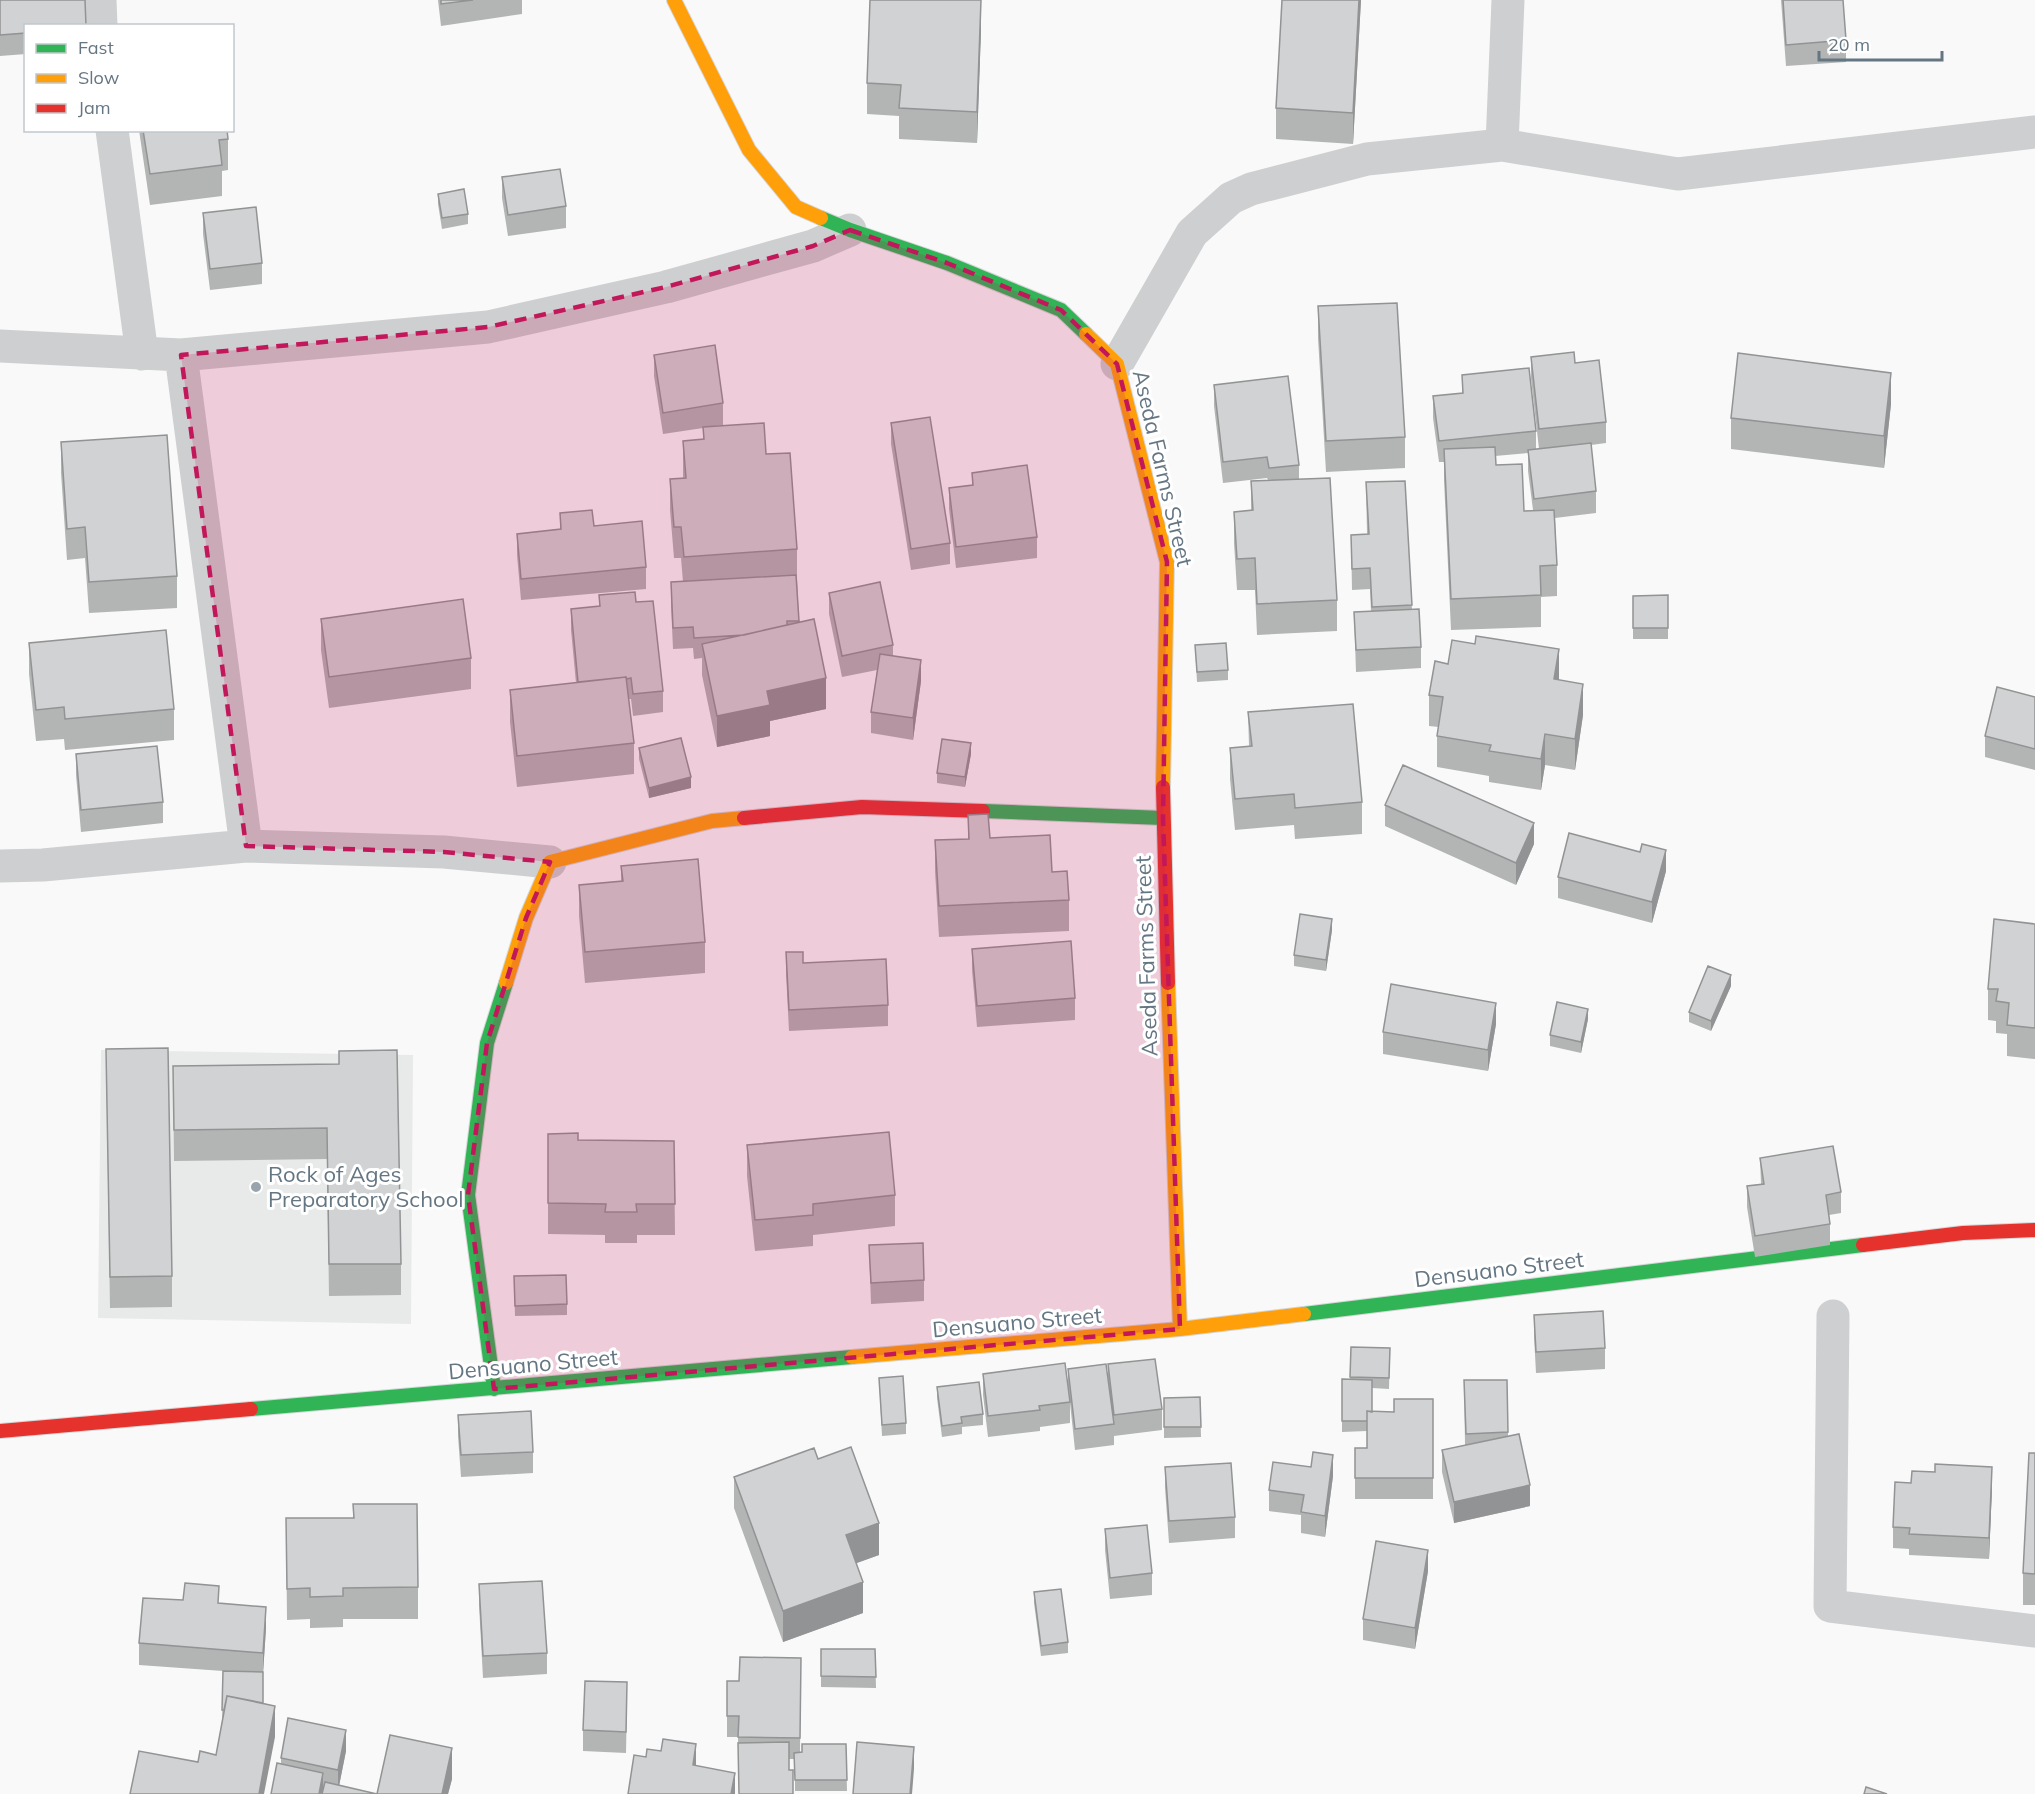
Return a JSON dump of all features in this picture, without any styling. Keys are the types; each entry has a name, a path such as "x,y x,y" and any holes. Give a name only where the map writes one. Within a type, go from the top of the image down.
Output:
{"street":[{"path":"100,0 101,24"},
{"name":"Aseda Farms Street","path":"675,0 749,150 796,207 850,230 947,263 1061,310 1118,364 1167,562 1163,818 1180,1329"},
{"path":"1502,146 1508,0"},
{"path":"112,132 142,354"},
{"path":"1118,364 1192,233 1231,198 1251,189 1367,159 1502,146 1678,174 2035,132"},
{"path":"0,346 181,355 488,327 666,287 813,246 850,230"},
{"path":"181,355 246,846"},
{"path":"0,866 43,865 246,846 444,852 550,862 712,821 862,807 1163,818"},
{"path":"494,1389 468,1195 487,1043 526,918 550,862"},
{"name":"Densuano Street","path":"0,1431 1180,1329 1963,1233 2035,1230"},
{"path":"1833,1316 1830,1606 2035,1631"}],"highlighted area":[{"path":"850,230 947,263 1061,310 1117,364 1167,562 1163,818 1180,1329 494,1389 468,1195 487,1043 526,918 550,862 444,852 246,846 181,355 488,327 666,287 813,246"}],"shaded area":[{"name":"Rock of Ages Preparatory School","path":"101,1050 413,1055 411,1324 98,1318"}],"building":[{"path":"0,0 85,0 86,24 24,24 24,33 0,35"},
{"path":"441,0 473,0 441,4"},
{"path":"870,0 981,0 977,112 899,108 901,85 867,83"},
{"path":"1282,0 1359,0 1353,113 1276,108"},
{"path":"1783,0 1843,0 1846,40 1786,45"},
{"path":"143,132 227,132 228,139 219,140 222,165 150,174"},
{"path":"560,169 566,206 508,215 502,177"},
{"path":"464,189 468,214 442,218 438,194"},
{"path":"256,207 262,263 210,269 203,213"},
{"path":"1397,303 1405,437 1326,441 1318,306"},
{"path":"715,345 723,403 663,413 654,355"},
{"path":"1574,352 1575,363 1599,360 1606,422 1539,429 1531,357"},
{"path":"1738,353 1891,373 1884,436 1731,418"},
{"path":"1529,368 1536,431 1439,441 1433,396 1463,393 1462,375"},
{"path":"1288,376 1299,465 1269,468 1267,457 1223,462 1214,385"},
{"path":"930,417 950,543 911,549 891,423"},
{"path":"764,423 766,454 790,453 797,549 684,557 681,527 674,527 670,479 686,478 683,441 704,439 703,427"},
{"path":"167,435 177,576 89,582 85,527 67,529 61,442"},
{"path":"1591,443 1596,491 1534,499 1528,450"},
{"path":"1495,447 1496,465 1522,464 1524,511 1554,510 1557,565 1540,566 1541,595 1451,599 1444,449"},
{"path":"1027,465 1037,537 956,547 949,488 973,485 972,473"},
{"path":"1330,478 1337,600 1257,604 1255,558 1237,559 1234,512 1253,510 1251,481"},
{"path":"1405,481 1412,605 1372,607 1370,568 1352,569 1351,535 1369,534 1366,482"},
{"path":"592,510 594,526 642,521 646,567 521,579 517,534 561,529 560,513"},
{"path":"796,575 799,621 787,621 787,625 744,635 694,638 693,627 673,628 671,582"},
{"path":"880,582 893,645 842,656 829,593"},
{"path":"635,592 636,602 653,601 663,691 633,694 631,678 626,677 578,682 571,609 600,606 599,595"},
{"path":"1668,595 1668,628 1633,628 1633,596"},
{"path":"463,599 471,658 329,677 321,619"},
{"path":"1419,609 1421,647 1356,650 1354,612"},
{"path":"814,619 826,678 767,691 770,705 717,716 702,644"},
{"path":"166,630 174,709 65,719 64,707 36,710 29,643"},
{"path":"1476,636 1559,649 1554,679 1583,684 1575,739 1545,734 1541,759 1489,751 1491,745 1437,736 1443,697 1429,695 1435,661 1448,664 1452,640 1475,644"},
{"path":"1226,643 1228,670 1197,672 1195,645"},
{"path":"880,654 921,660 913,718 871,712"},
{"path":"626,677 634,743 517,756 510,690"},
{"path":"1997,687 2035,697 2035,749 1985,736"},
{"path":"1353,704 1362,802 1295,808 1294,794 1235,799 1230,748 1252,746 1248,712"},
{"path":"681,738 691,777 649,788 639,748"},
{"path":"942,739 971,743 965,777 937,773"},
{"path":"157,746 163,802 81,810 76,754"},
{"path":"1403,765 1534,823 1516,863 1385,805"},
{"path":"988,814 990,838 1050,835 1052,872 1067,871 1069,900 939,906 935,840 969,839 968,815"},
{"path":"1569,833 1640,852 1642,844 1666,850 1652,902 1558,877"},
{"path":"698,859 705,942 585,952 579,885 623,881 621,866"},
{"path":"1300,914 1332,919 1326,960 1294,955"},
{"path":"1994,919 2035,924 2035,1028 2007,1025 2009,1003 1996,1001 1998,989 1988,989"},
{"path":"1071,941 1075,998 977,1006 972,949"},
{"path":"786,952 803,952 803,963 886,959 888,1005 789,1010"},
{"path":"1708,966 1731,975 1711,1021 1689,1012"},
{"path":"1391,984 1496,1003 1488,1050 1383,1032"},
{"path":"1557,1002 1588,1009 1581,1042 1550,1035"},
{"path":"168,1048 172,1276 110,1277 106,1049"},
{"path":"397,1050 401,1264 329,1264 327,1128 174,1130 173,1066 339,1064 339,1051"},
{"path":"889,1132 895,1195 813,1204 813,1215 755,1220 747,1145"},
{"path":"578,1133 578,1140 674,1141 675,1204 636,1204 637,1212 605,1212 606,1204 548,1203 548,1134"},
{"path":"1833,1146 1841,1192 1826,1195 1830,1224 1755,1236 1747,1186 1764,1184 1760,1158"},
{"path":"923,1243 924,1280 871,1283 869,1245"},
{"path":"566,1275 567,1304 515,1306 514,1276"},
{"path":"1603,1311 1605,1348 1536,1352 1534,1315"},
{"path":"1351,1347 1390,1348 1389,1378 1350,1377"},
{"path":"1155,1359 1162,1409 1114,1415 1108,1364"},
{"path":"1065,1363 1070,1402 1039,1406 1040,1410 988,1416 983,1374"},
{"path":"1106,1364 1114,1424 1075,1429 1068,1369"},
{"path":"903,1376 906,1423 882,1425 879,1378"},
{"path":"1342,1379 1372,1380 1372,1412 1367,1411 1367,1421 1342,1421"},
{"path":"1464,1380 1507,1380 1508,1432 1466,1434"},
{"path":"979,1382 983,1414 961,1417 962,1423 942,1426 937,1387"},
{"path":"1200,1397 1201,1427 1164,1427 1164,1398"},
{"path":"1394,1399 1433,1399 1433,1478 1355,1478 1355,1448 1367,1448 1367,1411 1394,1412"},
{"path":"531,1411 533,1452 461,1455 458,1415"},
{"path":"1519,1434 1530,1485 1454,1502 1442,1450"},
{"path":"851,1447 879,1523 846,1535 863,1582 783,1611 734,1477 814,1448 818,1459"},
{"path":"1313,1452 1333,1455 1325,1516 1301,1512 1304,1495 1269,1490 1273,1462 1311,1467"},
{"path":"2029,1453 2035,1453 2035,1574 2023,1573"},
{"path":"1231,1463 1235,1517 1169,1521 1165,1467"},
{"path":"1935,1464 1992,1467 1989,1538 1909,1534 1910,1528 1893,1527 1895,1482 1911,1483 1912,1471 1935,1472"},
{"path":"353,1504 417,1504 418,1587 343,1588 343,1596 310,1597 310,1588 287,1589 286,1518 354,1518"},
{"path":"1147,1525 1152,1573 1110,1578 1105,1529"},
{"path":"1376,1541 1428,1550 1415,1628 1363,1619"},
{"path":"542,1581 547,1653 483,1656 479,1584"},
{"path":"185,1583 219,1586 218,1603 266,1607 263,1653 139,1643 143,1598 183,1600"},
{"path":"1061,1589 1068,1642 1041,1646 1034,1592"},
{"path":"821,1649 875,1649 876,1677 821,1676"},
{"path":"740,1657 801,1658 800,1738 738,1737 739,1716 727,1716 727,1681 739,1681"},
{"path":"223,1671 263,1672 263,1703 227,1696 224,1710 222,1710"},
{"path":"585,1681 627,1682 626,1732 583,1730"},
{"path":"227,1696 275,1706 259,1794 130,1794 139,1751 198,1762 200,1751 216,1755"},
{"path":"288,1718 346,1730 338,1770 281,1758"},
{"path":"390,1735 452,1748 442,1794 377,1794"},
{"path":"663,1739 696,1744 693,1765 735,1773 731,1794 628,1794 634,1755 646,1757 647,1749 661,1751"},
{"path":"789,1742 789,1770 793,1770 793,1794 739,1794 738,1743"},
{"path":"857,1742 914,1747 910,1794 853,1794"},
{"path":"802,1744 846,1744 847,1780 795,1780 794,1753 802,1752"},
{"path":"277,1763 323,1773 319,1794 271,1794"},
{"path":"325,1782 377,1794 322,1794"},
{"path":"1866,1787 1887,1794 1864,1794"}],"traffic: fast":[{"path":"821,218 947,263 1061,310 1086,334"},
{"path":"983,811 1163,818"},
{"path":"494,1389 468,1195 487,1043 506,983"},
{"path":"1304,1314 1863,1245"},
{"path":"251,1409 852,1357"}],"traffic: slow":[{"path":"674,0 749,150 796,207 821,218"},
{"path":"1086,334 1117,364 1167,562 1163,787"},
{"path":"506,983 526,918 550,862 712,821 744,818"},
{"path":"1168,983 1180,1329"},
{"path":"852,1357 1180,1329 1304,1314"}],"traffic: jam":[{"path":"1163,787 1168,983"},
{"path":"744,818 862,807 983,811"},
{"path":"1863,1245 1963,1233 2035,1230"},
{"path":"0,1431 251,1409"}],"place":[{"name":"Rock of Ages Preparatory School","path":"256,1187"}]}
